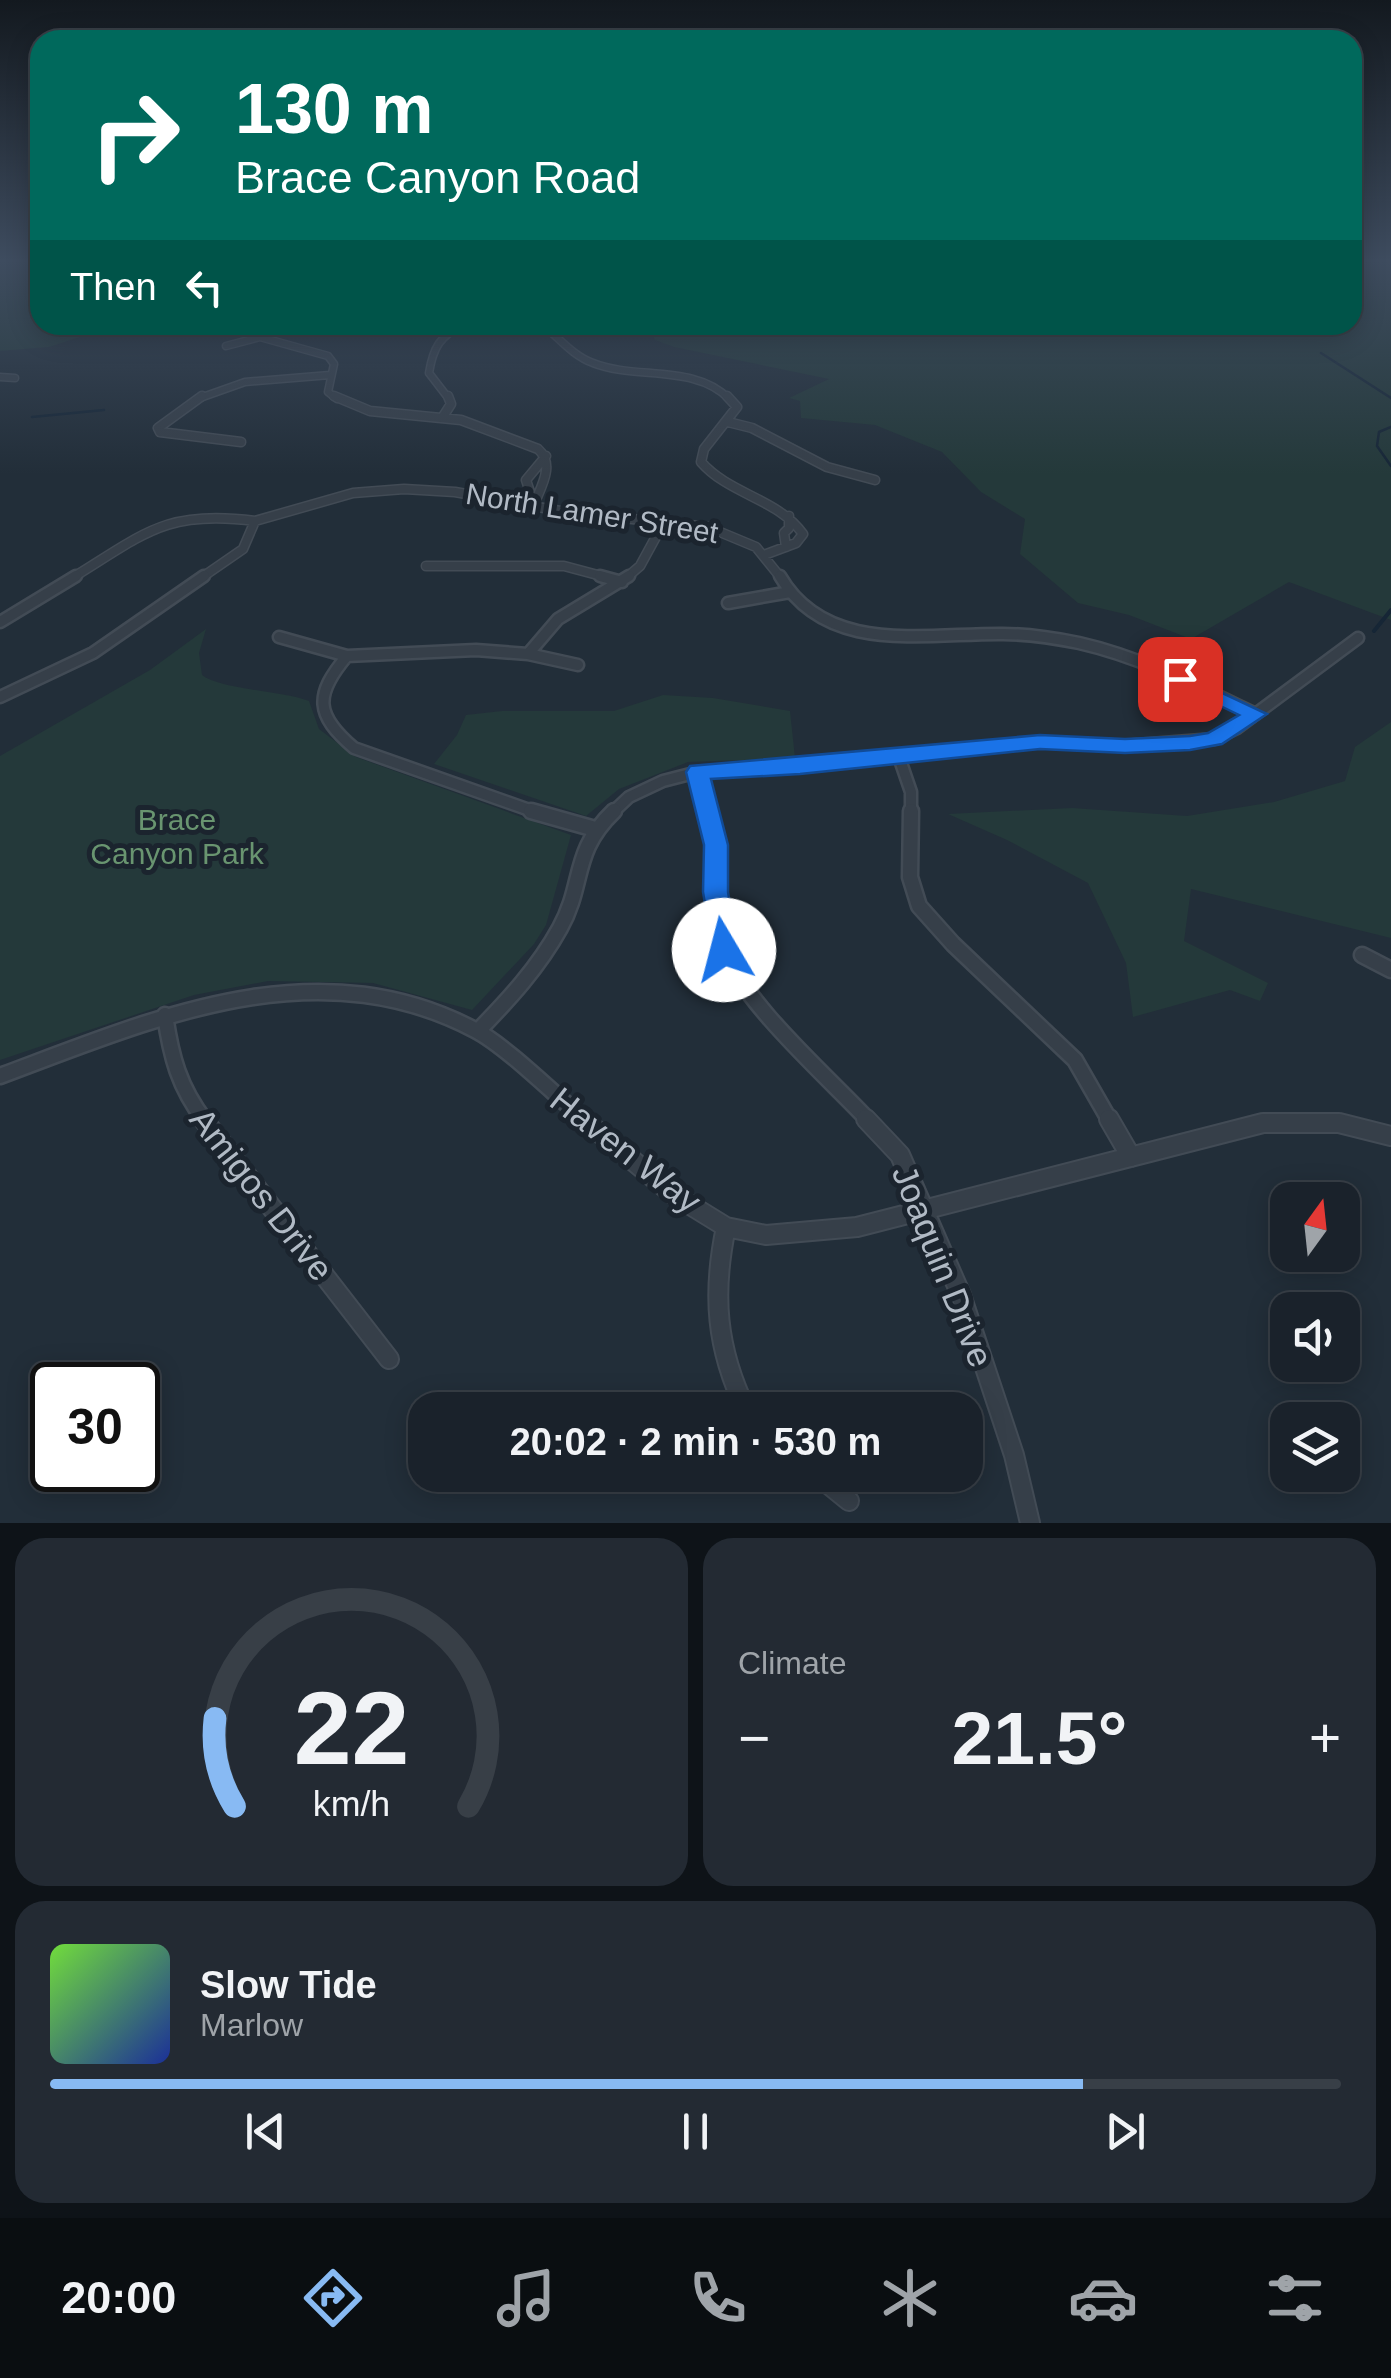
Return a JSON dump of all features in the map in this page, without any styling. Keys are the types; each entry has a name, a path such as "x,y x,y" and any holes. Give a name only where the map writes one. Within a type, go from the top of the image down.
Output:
{"street":[{"path":"441,335 433,344 429,373 447,393 451,404 444,416"},
{"path":"554,335 573,353 594,364 712,385 729,394 737,407 704,449 701,462 723,484 789,516 803,534 796,543 764,555"},
{"path":"226,346 260,337 321,352 332,359 328,392 339,402 385,412 444,416 500,433 546,456"},
{"path":"0,376 15,378"},
{"path":"240,442 160,432 158,428 189,404 222,388 257,380 330,376"},
{"path":"728,422 752,428 827,467 874,480"},
{"path":"518,504 530,492 526,480 546,456"},
{"path":"533,507 548,468 546,456"},
{"name":"North Lamer Street","path":"255,520 301,503 386,489 453,492 732,535 776,564 790,592 832,622 866,634 1020,634 1088,644 1129,656 1256,714"},
{"path":"0,622 162,524 211,515 255,520 242,549 138,622 66,668 0,697"},
{"path":"528,654 558,619 622,582 651,551 664,522"},
{"path":"426,566 564,566 622,582"},
{"path":"728,603 790,592"},
{"path":"279,637 347,656 476,650 528,654 578,664"},
{"path":"478,1030 525,982 562,925 595,829 629,797 663,781 698,772 1040,742 1125,746 1214,739 1256,714 1358,638"},
{"path":"347,656 328,676 322,692 322,713 332,732 354,748 546,816 595,829"},
{"path":"900,757 911,792 910,877 919,906 952,944 1019,1003 1074,1060 1131,1157"},
{"name":"Joaquin Drive","path":"698,772 716,845 716,892 724,950 753,997 900,1156 961,1295 1014,1455 1030,1523"},
{"path":"1362,954 1391,970"},
{"name":"Haven Way","path":"0,1076 165,1015 228,1000 284,992 377,998 427,1009 478,1030 674,1195 726,1226 766,1235 857,1227 1286,1120 1338,1123 1391,1136"},
{"name":"Amigos Drive","path":"165,1015 172,1067 188,1099 389,1359"},
{"path":"726,1226 714,1279 716,1323 736,1392"},
{"path":"838,1492 849,1501"}],"green space":[{"path":"0,331 83,336 49,347 0,351"},
{"path":"1362,331 1391,331 1391,620 1289,582 1191,639 1129,615 1078,603 1020,554 1025,519 981,492 942,452 875,425 801,418 800,401 789,398 829,379 655,340 653,335 1362,335"},
{"name":"Brace Canyon Park","path":"206,629 199,653 202,675 210,680 309,701 319,729 356,757 571,835 546,925 534,944 472,1010 373,983 268,981 194,995 0,1060 0,756 150,670"},
{"path":"663,695 713,698 790,711 795,758 688,762 619,789 586,816 434,764 457,735 466,715 502,711 614,711"},
{"path":"1391,722 1391,938 1191,889 1184,941 1268,983 1260,1001 1230,990 1133,1017 1126,963 1088,883 948,814 1072,808 1187,816 1274,802 1345,781 1355,747"}],"waterway":[{"path":"1321,353 1391,398"},
{"path":"32,417 104,410"},
{"path":"1391,427 1379,432 1377,446 1391,466"},
{"path":"1374,631 1391,610"}],"route":[{"path":"724,950 716,892 716,845 698,772 800,767 1040,742 1125,746 1190,743 1214,739 1256,714 1180,679"}]}
